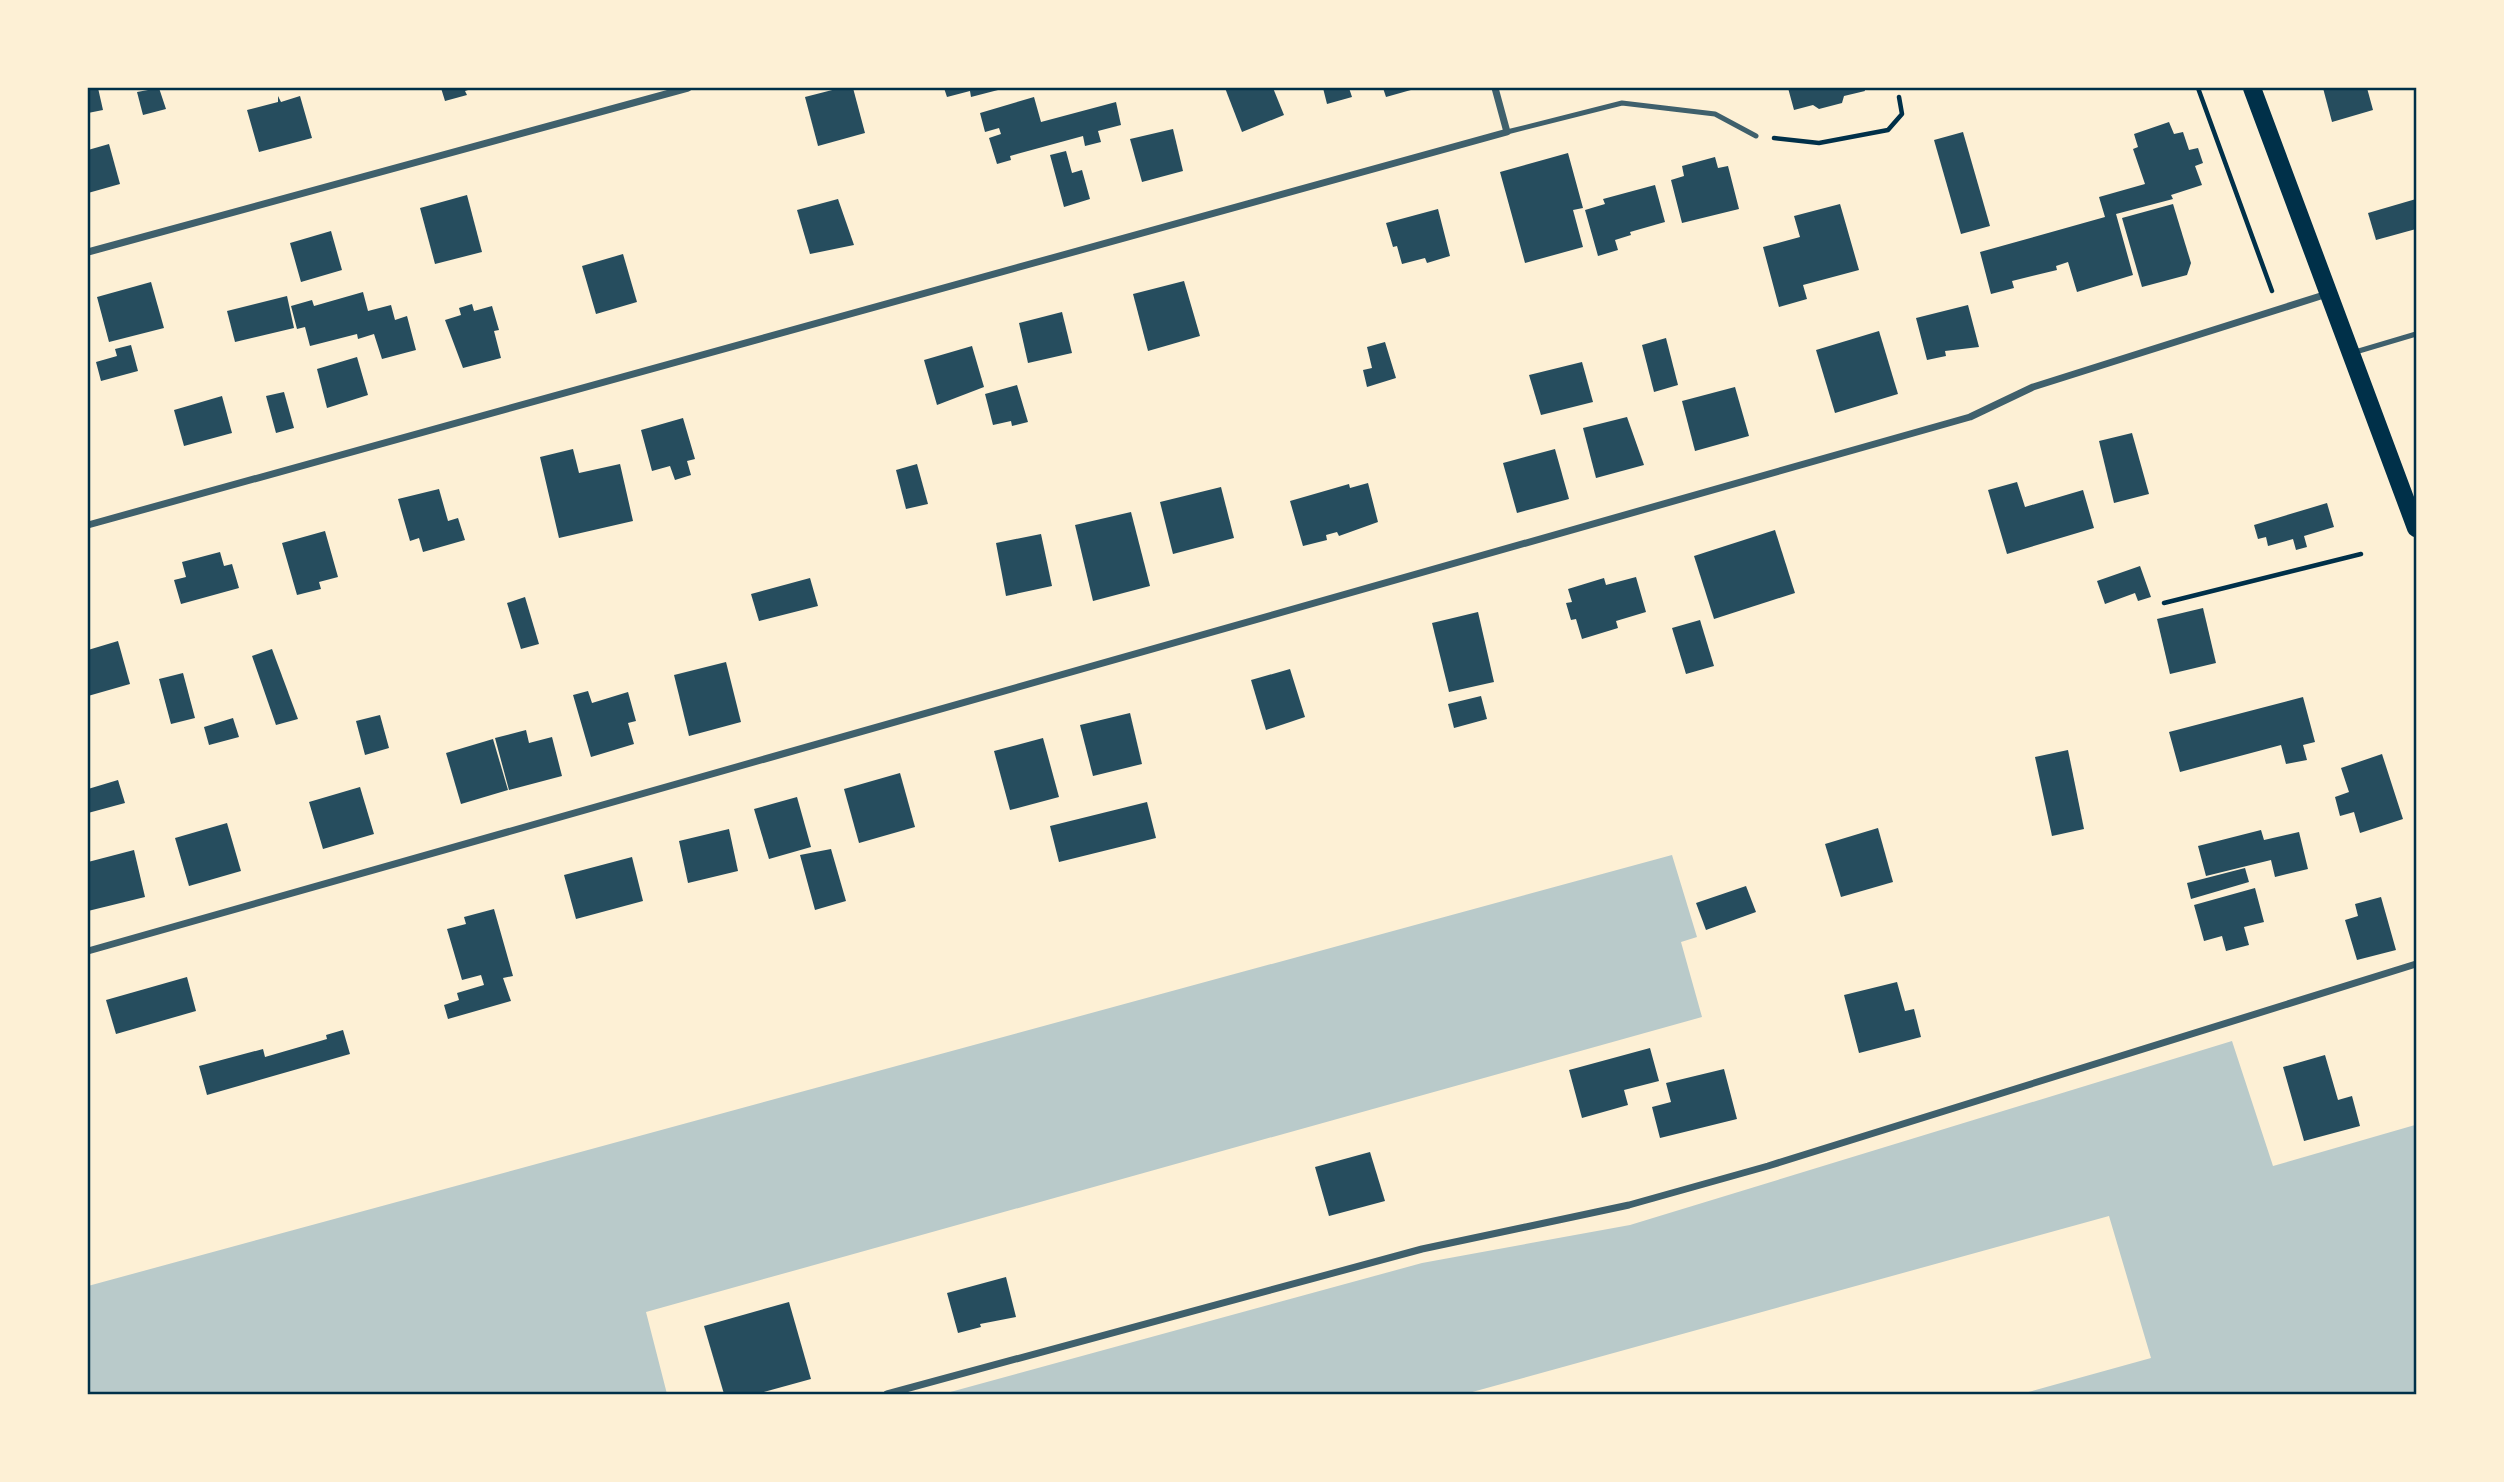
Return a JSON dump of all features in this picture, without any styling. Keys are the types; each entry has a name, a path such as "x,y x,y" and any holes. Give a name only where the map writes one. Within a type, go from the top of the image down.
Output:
{"main road":[{"path":"2252,88 2417,528"}],"street":[{"path":"88,252 688,88"},
{"path":"88,525 1507,132 1495,88"},
{"path":"88,951 1970,417 2033,387 2328,294"},
{"path":"887,1395 1422,1249 1629,1205 1730,1177 2417,964"}],"lane":[{"path":"1507,132 1622,103 1715,114 1756,136"},
{"path":"2351,353 2417,334"}],"path":[{"path":"2198,88 2279,311"},
{"path":"1756,136 1819,143 1888,130 1902,114 1899,97"},
{"path":"2164,603 2361,554"}],"shaded area":[{"path":"1672,855 1697,937 1681,942 1702,1017 646,1312 667,1394 88,1394 88,1286"},
{"path":"2232,1041 2273,1166 2415,1125 2416,1394 2021,1394 2151,1358 2109,1216 1465,1394 943,1394 1422,1263 1630,1225"}],"building":[{"path":"88,88 98,88 103,110 88,113"},
{"path":"159,88 166,109 143,115 137,92"},
{"path":"441,88 474,88 465,91 467,95 445,101"},
{"path":"840,88 853,88 865,133 818,146 805,97"},
{"path":"944,88 998,90 971,97 970,91 947,97"},
{"path":"1225,88 1273,88 1284,115 1242,132"},
{"path":"1323,88 1349,88 1352,97 1327,104"},
{"path":"1383,88 1418,88 1386,97"},
{"path":"1788,88 1864,88 1865,91 1844,96 1842,103 1819,109 1813,105 1794,110"},
{"path":"2323,88 2367,88 2373,110 2332,122"},
{"path":"278,96 281,102 300,96 312,138 259,152 247,110 278,102"},
{"path":"1034,97 1041,122 1116,102 1121,125 1098,131 1101,142 1085,146 1083,136 1010,156 1011,160 997,164 989,138 1001,134 999,128 985,132 980,113"},
{"path":"2169,122 2174,134 2183,132 2189,150 2198,148 2203,163 2195,166 2202,185 2171,195 2173,199 2116,214 2133,275 2077,292 2068,262 2056,266 2057,270 2012,281 2014,288 1991,294 1980,252 2105,217 2099,197 2145,184 2133,149 2138,147 2134,134"},
{"path":"1173,129 1183,171 1142,182 1130,139"},
{"path":"1963,132 1990,226 1961,234 1934,140"},
{"path":"109,144 120,184 88,193 88,150"},
{"path":"1066,151 1072,173 1082,170 1090,199 1064,207 1050,155"},
{"path":"1568,153 1583,208 1573,210 1583,247 1525,263 1500,172"},
{"path":"1715,157 1718,168 1728,166 1739,209 1682,223 1671,180 1684,176 1682,166"},
{"path":"1655,185 1665,222 1630,232 1631,235 1615,240 1618,250 1598,256 1585,210 1605,204 1603,199"},
{"path":"467,195 482,252 435,264 420,208"},
{"path":"838,199 854,245 810,254 797,210"},
{"path":"2416,199 2416,229 2376,240 2368,213"},
{"path":"1840,204 1859,270 1803,285 1807,299 1779,307 1763,247 1800,237 1794,216"},
{"path":"2173,204 2191,263 2187,275 2142,287 2122,218"},
{"path":"1438,209 1450,256 1427,263 1425,258 1402,264 1397,246 1393,247 1386,223"},
{"path":"331,231 342,270 301,282 290,243"},
{"path":"623,254 637,302 596,314 582,266"},
{"path":"1184,281 1200,336 1148,351 1133,294"},
{"path":"151,282 164,328 109,342 97,297"},
{"path":"363,292 368,311 391,305 395,320 407,316 416,350 382,359 374,334 358,339 357,334 310,346 305,327 297,329 291,306 312,300 314,306"},
{"path":"287,296 294,328 235,342 227,311"},
{"path":"472,304 474,311 492,306 499,330 494,331 501,358 463,368 445,320 461,315 459,308"},
{"path":"1968,305 1979,347 1945,351 1946,356 1927,360 1916,318"},
{"path":"1062,312 1072,353 1028,363 1019,323"},
{"path":"1879,331 1898,394 1835,413 1816,350"},
{"path":"1666,338 1678,385 1654,392 1642,345"},
{"path":"1385,342 1396,378 1367,387 1363,370 1372,368 1367,347"},
{"path":"131,345 138,371 101,381 96,362 117,356 115,349"},
{"path":"972,346 984,387 937,405 924,360"},
{"path":"357,357 368,395 327,408 317,369"},
{"path":"1582,362 1593,402 1541,415 1529,375"},
{"path":"1017,385 1028,422 1012,426 1011,421 993,425 985,394"},
{"path":"1735,387 1749,436 1695,451 1682,401"},
{"path":"284,392 294,428 276,433 266,396"},
{"path":"222,396 232,433 184,446 174,410"},
{"path":"1627,417 1644,465 1596,478 1583,428"},
{"path":"683,418 695,459 687,461 691,475 675,480 670,466 652,471 641,430"},
{"path":"2132,433 2149,494 2114,503 2099,441"},
{"path":"573,449 579,473 620,464 633,521 559,538 540,457"},
{"path":"1555,449 1569,499 1517,513 1503,463"},
{"path":"917,464 928,504 906,509 896,470"},
{"path":"2017,482 2025,507 2083,490 2094,528 2007,554 1988,490"},
{"path":"1368,483 1378,522 1339,536 1337,532 1326,535 1327,540 1303,546 1290,501 1349,484 1350,488"},
{"path":"1221,487 1234,538 1173,554 1160,502"},
{"path":"439,489 448,521 458,518 465,540 423,552 419,538 410,541 398,499"},
{"path":"2327,503 2334,527 2304,536 2307,547 2296,550 2293,539 2268,546 2266,537 2258,539 2254,525"},
{"path":"1131,512 1150,586 1093,601 1075,525"},
{"path":"1775,530 1795,593 1714,619 1694,556"},
{"path":"325,531 338,577 319,582 321,589 297,595 282,543"},
{"path":"1041,534 1052,586 1006,596 996,543"},
{"path":"220,552 224,566 232,564 239,588 181,604 174,580 186,577 182,562"},
{"path":"2140,566 2151,597 2138,601 2135,593 2105,604 2097,581"},
{"path":"1636,577 1646,612 1616,621 1618,628 1582,639 1576,619 1571,620 1566,603 1572,602 1568,589 1604,578 1606,585"},
{"path":"810,578 818,606 759,621 751,594"},
{"path":"525,597 539,644 521,649 507,603"},
{"path":"2203,608 2216,663 2170,674 2157,619"},
{"path":"1478,612 1494,682 1449,692 1432,623"},
{"path":"1700,620 1714,666 1686,674 1672,628"},
{"path":"118,641 130,684 88,696 88,650"},
{"path":"272,649 298,719 276,725 252,656"},
{"path":"726,662 741,722 689,736 674,675"},
{"path":"1290,669 1305,717 1266,730 1251,680"},
{"path":"183,673 195,718 171,724 159,679"},
{"path":"588,691 592,703 628,692 636,721 628,723 634,744 591,757 573,695"},
{"path":"1481,696 1487,719 1454,728 1448,704"},
{"path":"2303,697 2315,742 2303,745 2307,760 2286,764 2281,745 2180,772 2169,732"},
{"path":"1130,713 1142,764 1093,776 1080,725"},
{"path":"380,715 389,748 365,755 356,721"},
{"path":"233,718 239,737 209,745 204,727"},
{"path":"526,730 529,743 552,737 562,776 509,790 495,738"},
{"path":"1043,738 1059,797 1010,810 994,751"},
{"path":"493,739 508,790 461,804 446,753"},
{"path":"2068,750 2084,829 2052,836 2035,757"},
{"path":"2382,754 2403,819 2360,833 2354,812 2340,816 2335,797 2349,792 2341,768"},
{"path":"900,773 915,827 859,843 844,789"},
{"path":"118,780 125,803 88,813 88,789"},
{"path":"360,787 374,834 323,849 309,802"},
{"path":"797,797 811,847 769,859 754,809"},
{"path":"1147,802 1156,838 1059,862 1050,826"},
{"path":"227,823 241,871 189,886 175,838"},
{"path":"1878,828 1893,882 1841,897 1825,844"},
{"path":"729,829 738,871 688,883 679,841"},
{"path":"2261,830 2264,840 2299,832 2308,869 2275,877 2271,860 2206,876 2198,846"},
{"path":"831,849 846,901 815,910 800,855"},
{"path":"134,850 145,897 88,911 88,862"},
{"path":"632,857 643,901 576,919 564,875"},
{"path":"2245,868 2249,882 2191,899 2187,883"},
{"path":"1746,886 1756,912 1706,930 1696,903"},
{"path":"2255,888 2264,922 2244,927 2249,945 2226,951 2222,936 2204,941 2194,905"},
{"path":"2381,897 2396,950 2357,960 2345,920 2358,916 2355,904"},
{"path":"494,909 513,976 503,978 511,1001 448,1019 444,1005 459,1000 457,993 484,985 481,975 462,980 447,929 466,924 464,917"},
{"path":"187,977 196,1011 116,1034 106,1000"},
{"path":"1897,982 1905,1011 1914,1009 1921,1037 1859,1053 1844,995"},
{"path":"343,1030 350,1054 207,1095 199,1066 263,1049 265,1057 327,1039 326,1035"},
{"path":"1650,1048 1659,1081 1624,1090 1628,1105 1582,1118 1569,1070"},
{"path":"2325,1055 2338,1100 2352,1096 2360,1126 2304,1141 2283,1067"},
{"path":"1724,1069 1737,1119 1660,1138 1652,1107 1671,1102 1666,1083"},
{"path":"1370,1152 1385,1201 1329,1216 1315,1167"},
{"path":"1006,1277 1016,1317 980,1324 981,1327 958,1333 947,1293"},
{"path":"789,1302 811,1379 757,1394 724,1394 704,1326"}]}
